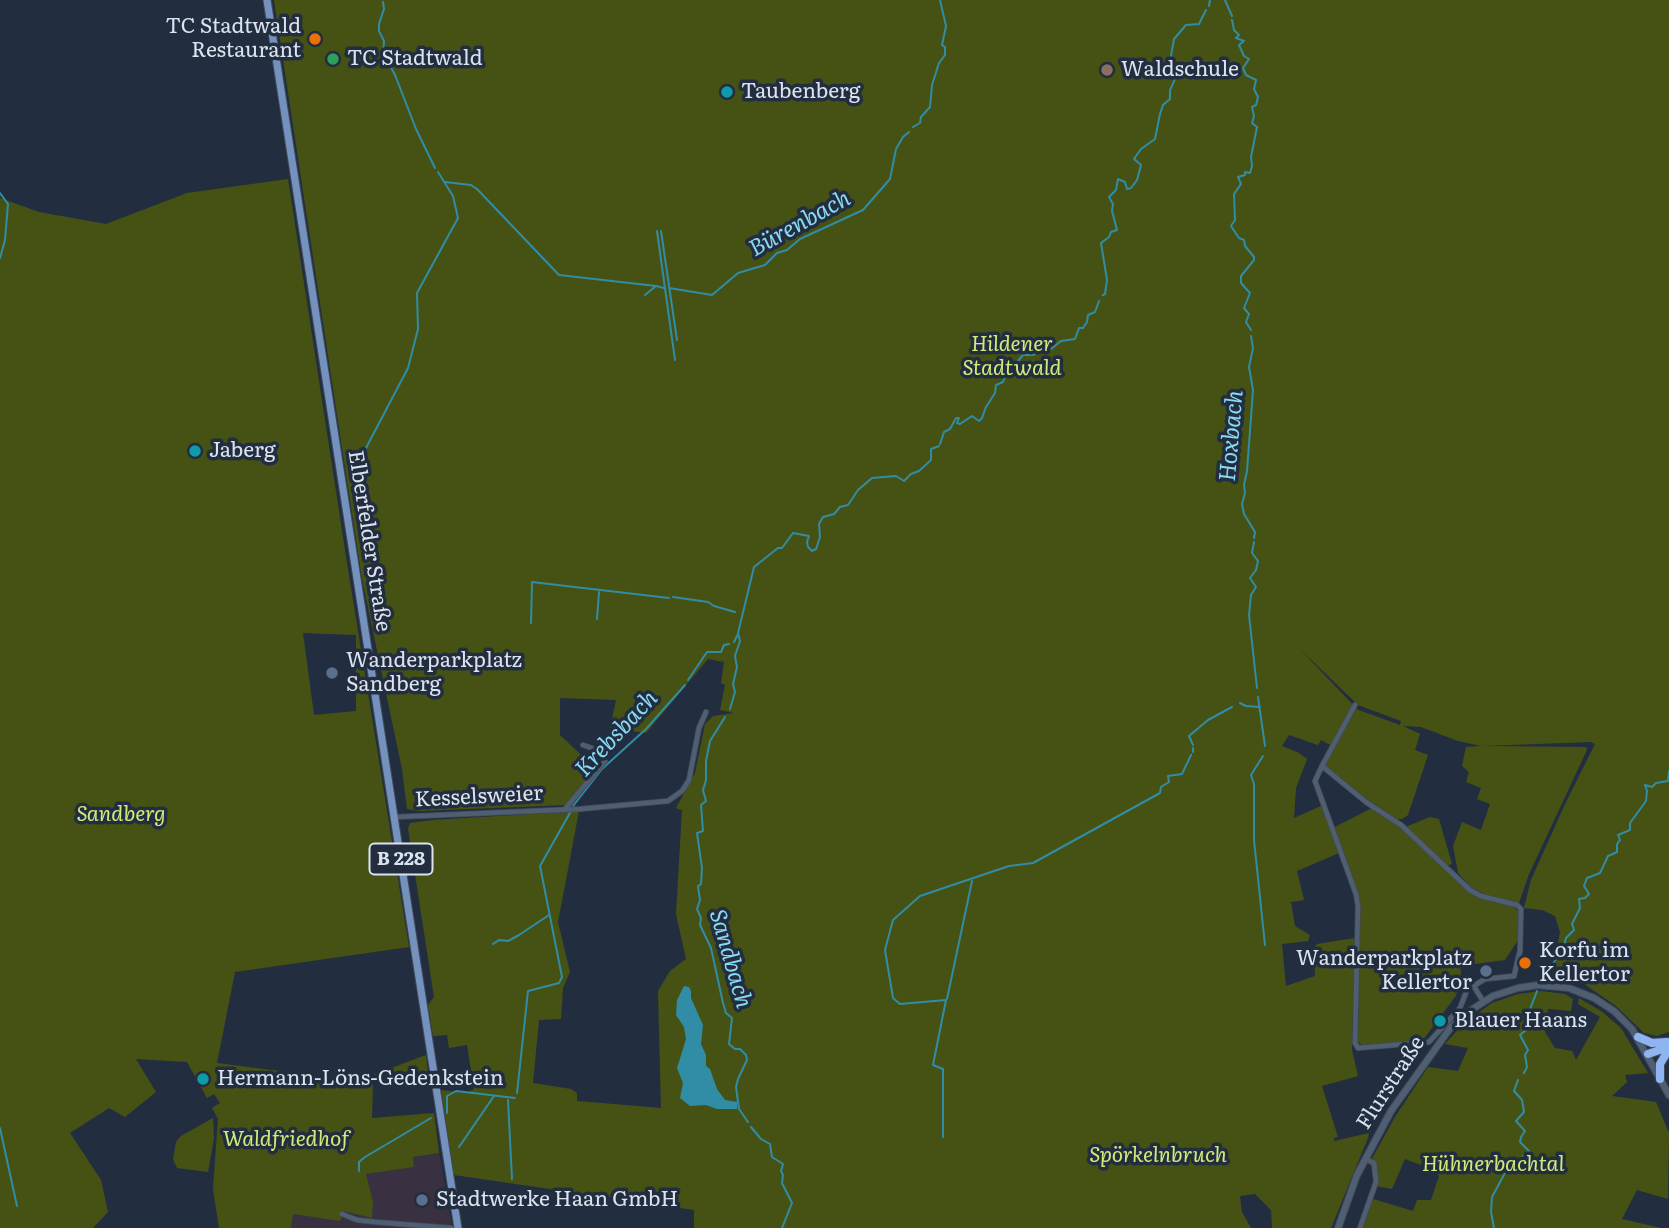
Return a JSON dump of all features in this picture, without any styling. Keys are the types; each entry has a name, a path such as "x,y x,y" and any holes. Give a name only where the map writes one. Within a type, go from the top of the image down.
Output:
{"highway":[{"path":"1638,1037 1668,1045"},
{"path":"1647,1052 1668,1045"},
{"path":"1660,1079 1660,1064 1668,1045"}],"main road":[{"name":"Elberfelder Straße","path":"267,0 458,1228"},
{"name":"Flurstraße","path":"1338,1228 1365,1158 1391,1111 1439,1041 1451,1027 1483,1001 1528,985 1569,988 1602,1003 1624,1020 1638,1037 1669,1095"}],"street":[{"path":"1322,766 1366,802 1401,825 1471,890 1481,896 1517,905 1521,909 1520,951 1514,976 1485,979 1467,990 1460,1008 1429,1042 1356,1047 1354,1043 1358,906 1315,781 1322,766 1355,705"},
{"name":"Kesselsweier","path":"395,817 659,803 676,796 689,780 699,728 706,712"},
{"name":"Kesselsweier","path":"564,809 605,761 603,752 583,745"},
{"path":"1474,985 1483,1001"},
{"path":"1360,1228 1376,1182 1374,1163 1365,1158"},
{"path":"342,1214 357,1220 451,1228"}],"shaded area":[{"path":"439,1153 452,1228 291,1228 292,1214 340,1220 343,1211 373,1201 366,1174 414,1167 413,1157"}],"green space":[{"name":"Hildener Stadtwald","path":"274,0 1669,0 1669,1032 1657,1036 1644,1033 1616,1006 1580,981 1552,975 1560,932 1555,916 1542,910 1524,908 1531,880 1595,744 1482,746 1586,747 1587,750 1529,874 1519,903 1494,899 1471,887 1458,873 1453,846 1462,822 1481,830 1490,804 1477,799 1481,788 1466,782 1469,772 1462,766 1466,747 1481,746 1458,741 1421,727 1403,726 1420,734 1415,750 1428,755 1408,815 1397,819 1324,765 1356,709 1400,725 1401,721 1358,705 1299,648 1355,707 1332,746 1321,740 1318,745 1289,735 1282,746 1307,759 1296,788 1294,818 1321,806 1339,853 1297,871 1304,900 1291,902 1295,926 1310,935 1308,941 1282,944 1286,986 1315,976 1314,948 1317,944 1355,938 1352,1050 1358,1076 1322,1086 1338,1137 1334,1138 1334,1141 1369,1133 1331,1228 1272,1228 1271,1210 1255,1194 1240,1196 1242,1212 1251,1228 694,1228 694,1210 454,1175 441,1090 466,1093 474,1089 467,1045 449,1048 447,1035 433,1036 428,1005 434,997 408,829 410,823 579,811 558,922 570,972 563,988 561,1019 539,1020 533,1083 571,1089 577,1093 577,1101 661,1108 658,991 670,971 686,959 676,914 682,810 676,808 695,773 705,724 713,716 734,713 720,710 725,685 721,683 724,662 708,659 646,733 610,728 616,700 560,698 560,735 595,768 566,805 420,811 407,809 402,769 362,579"},
{"path":"288,179 409,947 235,972 217,1063 373,1083 372,1118 434,1113 439,1153 413,1157 414,1167 366,1174 373,1201 372,1218 344,1211 340,1221 293,1214 291,1228 219,1228 213,1189 218,1119 212,1108 220,1103 214,1094 207,1098 187,1062 136,1059 156,1092 125,1117 109,1108 70,1133 101,1180 108,1212 93,1228 0,1228 0,198 39,212 106,224 187,193","holes":["303,633 356,635 356,711 314,715"]},
{"path":"1372,808 1403,828 1430,817 1439,819 1452,864 1444,867 1480,898 1513,906 1519,912 1518,940 1505,960 1460,966 1462,983 1455,997 1423,1040 1362,1045 1358,1042 1360,912 1333,828"},
{"name":"Hühnerbachtal","path":"1541,991 1565,994 1573,999 1571,1011 1548,1009 1545,1032 1555,1048 1572,1051 1576,1060 1600,1017 1578,1004 1579,998 1601,1011 1621,1028 1648,1073 1625,1075 1627,1082 1612,1096 1656,1102 1669,1133 1668,1199 1637,1190 1622,1219 1661,1228 1363,1228 1373,1199 1413,1211 1417,1200 1431,1200 1439,1176 1432,1169 1405,1159 1392,1189 1376,1186 1376,1169 1369,1164 1395,1117 1428,1067 1458,1071 1468,1048 1445,1044 1464,1023 1492,1003 1518,994"},
{"path":"426,1055 429,1083 373,1075"},
{"path":"213,1118 214,1138 208,1172 177,1168 173,1159 176,1142 181,1136"}],"water":[{"path":"684,986 691,991 691,998 703,1025 701,1044 706,1055 706,1066 710,1069 717,1089 725,1100 737,1102 737,1109 690,1106 680,1098 683,1083 677,1068 686,1039 684,1027 676,1015 677,1000"}],"waterway":[{"name":"Bürenbach","path":"913,127 920,123 921,117 930,107 932,85 939,63 945,55 945,47 942,45 946,26 940,0"},
{"name":"Sandbach","path":"1209,6 1210,0"},
{"name":"Hoxbach","path":"1225,0 1232,16"},
{"path":"383,2 384,9 379,24 384,41 383,53 435,168"},
{"name":"Sandbach","path":"1103,295 1107,280 1101,243 1111,232 1117,230 1113,204 1109,197 1116,190 1118,179 1125,182 1127,189 1137,180 1141,165 1134,159 1141,149 1155,139 1163,105 1170,99 1170,90 1177,75 1176,71 1169,67 1174,39 1186,25 1199,24 1206,10"},
{"name":"Hoxbach","path":"1232,20 1234,30 1239,35 1236,38 1244,41 1239,45 1244,56 1249,59 1243,68 1246,75 1256,80 1254,89 1258,97 1256,105 1252,107 1252,123 1257,127 1251,157 1252,166 1250,173 1245,172 1245,175 1238,177 1241,184 1234,194 1235,220 1231,226 1254,257 1241,276 1241,283 1250,293 1244,308 1249,314 1246,322 1251,330"},
{"name":"Bürenbach","path":"669,288 712,295 738,273 765,265 777,253 787,250 800,239 863,210 890,179 896,149 909,132"},
{"path":"372,556 375,543 368,506 355,469 408,368 418,329 417,293 458,218 453,196 438,172"},
{"path":"445,182 471,185 477,189 559,275 656,286"},
{"path":"0,193 8,204 5,240 0,258"},
{"path":"657,231 675,360"},
{"name":"Bürenbach","path":"661,231 677,340"},
{"name":"Bürenbach","path":"645,295 656,286 664,288"},
{"name":"Sandbach","path":"940,444 944,432 950,429 956,418 959,418 957,423 960,424 972,416 979,421 982,418 995,393 996,385 1003,382 1006,373 1018,371 1016,363 1023,355 1033,355 1051,349 1061,341 1075,339 1079,328 1083,328 1088,315 1095,312 1099,301"},
{"name":"Hoxbach","path":"1251,336 1253,348 1249,367 1253,390 1242,504 1244,514 1255,532 1254,538"},
{"name":"Sandbach","path":"730,709 735,692 733,684 737,667 735,656 740,641 738,633 754,567 778,548 782,548 793,533 809,536 808,547 812,551 816,549 820,537 819,524 823,517 848,505 858,490 872,478 896,476 904,481 931,460 931,449 939,446"},
{"name":"Hoxbach","path":"1254,542 1252,553 1258,561 1250,578 1256,587 1251,595 1249,615 1257,688"},
{"path":"531,623 532,582 669,598"},
{"path":"597,619 599,592"},
{"path":"673,597 708,602 735,612"},
{"name":"Sandbach","path":"734,642 738,634"},
{"name":"Krebsbach","path":"688,680 707,652 721,652 724,645 729,644"},
{"name":"Krebsbach","path":"573,806 602,769 646,729 685,685"},
{"name":"Hoxbach","path":"1258,697 1265,746"},
{"path":"1240,703 1260,707"},
{"path":"1193,745 1189,736 1208,720 1232,707"},
{"name":"Sandbach","path":"725,717 710,741 706,761 703,790 706,801 701,805 703,831 697,833 702,868 697,909 701,918 700,925 711,948 726,1013 732,1018 729,1044 746,1055 747,1060 736,1087 739,1109 748,1122"},
{"path":"943,1137 943,1069 933,1065 946,1000 900,1004 893,998 885,950 893,920 920,896 1009,866 1033,863 1160,793 1161,787 1169,782 1168,776 1182,774 1191,755"},
{"name":"Hoxbach","path":"1263,756 1251,775 1254,784 1254,840 1265,945"},
{"path":"1547,972 1563,949 1566,938 1574,930 1572,924 1580,908 1579,899 1589,894 1584,886 1587,878 1600,873 1608,856 1617,852 1620,840 1618,835 1630,830 1630,823 1646,801 1645,785 1652,787 1656,783 1668,781 1669,771"},
{"name":"Krebsbach","path":"517,1093 528,991 559,983 562,977 540,866 571,811"},
{"path":"947,999 972,881"},
{"path":"493,944 499,940 508,941 549,915"},
{"path":"1524,1073 1528,1050 1520,1035 1526,1030 1526,1020 1537,991"},
{"path":"1494,1228 1492,1197 1506,1171 1513,1170 1529,1151 1520,1142 1525,1131 1516,1121 1524,1112 1522,1100 1514,1091 1518,1080"},
{"name":"Krebsbach","path":"447,1113 447,1096 456,1091 515,1098"},
{"path":"459,1147 494,1096"},
{"path":"508,1100 512,1179"},
{"name":"Krebsbach","path":"359,1171 359,1162 365,1157 431,1118"},
{"name":"Sandbach","path":"751,1127 761,1139 770,1144 772,1157 783,1164 782,1183 792,1203 782,1228"},
{"path":"0,1128 17,1206"}],"place":[{"name":"TC Stadtwald Restaurant","path":"315,39"},
{"name":"TC Stadtwald","path":"333,59"},
{"name":"Waldschule","path":"1107,70"},
{"name":"Taubenberg","path":"727,92"},
{"name":"Jaberg","path":"195,451"},
{"name":"Wanderparkplatz Sandberg","path":"332,673"},
{"name":"Korfu im Kellertor","path":"1525,963"},
{"name":"Wanderparkplatz Kellertor","path":"1486,971"},
{"name":"Blauer Haans","path":"1440,1021"},
{"name":"Hermann-Löns-Gedenkstein","path":"203,1079"},
{"name":"Stadtwerke Haan GmbH","path":"422,1200"}],"park label":[{"name":"Sandberg","path":"121,815"},
{"name":"Waldfriedhof","path":"286,1140"},
{"name":"Spörkelnbruch","path":"1158,1156"}]}
